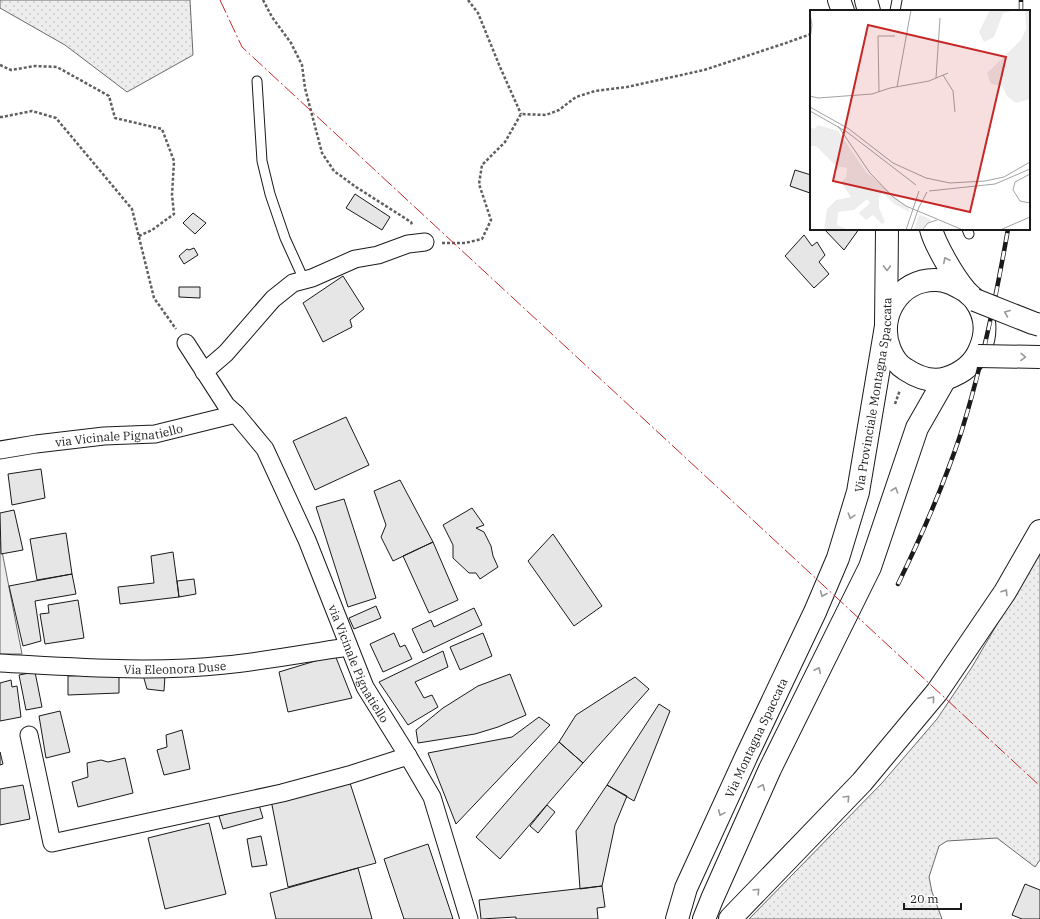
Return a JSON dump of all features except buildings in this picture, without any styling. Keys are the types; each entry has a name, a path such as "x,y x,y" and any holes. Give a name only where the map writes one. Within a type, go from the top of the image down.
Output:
{"main road":[{"path":"839,0 843,10"},
{"path":"866,0 869,10"},
{"name":"Via Provinciale Montagna Spaccata","path":"838,558 858,492 886,326 887,230"},
{"path":"931,230 948,265 970,295 982,313 985,328 983,342 978,356 969,366 958,374 945,379 930,379 915,376 902,367 893,356 887,342 886,326 889,312 896,298 908,288 921,282 936,280 951,282 970,295 1040,325"},
{"path":"978,356 1040,357"},
{"path":"704,919 770,769 870,567 917,428 945,379"},
{"path":"730,919 862,782 937,692 1006,592 1040,531"},
{"name":"Via Montagna Spaccata","path":"677,919 686,888 746,756 815,612 838,558"}],"street":[{"path":"204,372 226,353 273,299 293,283 312,278 355,259 378,255 408,244 421,243"},
{"name":"via Vicinale Pignatiello","path":"186,343 226,405 236,414 264,450 307,540 365,688 432,797 469,919"},
{"name":"via Vicinale Pignatiello","path":"0,450 104,436 154,434 236,414"},
{"name":"Via Eleonora Duse","path":"0,663 148,669 225,665 348,647"},
{"path":"29,735 52,842 282,793 348,775 408,756"}],"lane":[{"path":"895,10 897,0"},
{"path":"258,81 262,161 270,194 285,238 304,280"}],"path":[{"path":"263,0 272,17 291,42 302,65 305,88 322,153 334,171 356,187 412,222 421,243 464,243 482,239 491,220 479,184 482,165 505,142 521,114"},
{"path":"468,0 478,13 521,114"},
{"path":"521,114 546,115 559,110 576,97 595,91 627,87 704,70 810,34"},
{"path":"0,65 10,70 35,66 57,67 109,96 115,118 162,129 174,161 172,195 174,214 152,230 139,236"},
{"path":"0,117 32,111 56,118 132,209 154,298 186,343"}],"shaded area":[{"path":"0,0 190,0 193,55 127,92 65,45 0,8"},
{"path":"0,541 22,654 0,654"},
{"path":"1040,551 1040,860 1035,867 997,838 947,841 939,846 929,877 932,892 942,919 749,919 882,783 937,719 972,667"}],"railway":[{"path":"1021,0 1021,10"},
{"path":"898,584 932,509 969,408 988,332 1008,230"}],"power":[{"path":"220,0 242,47 1040,786"}]}
